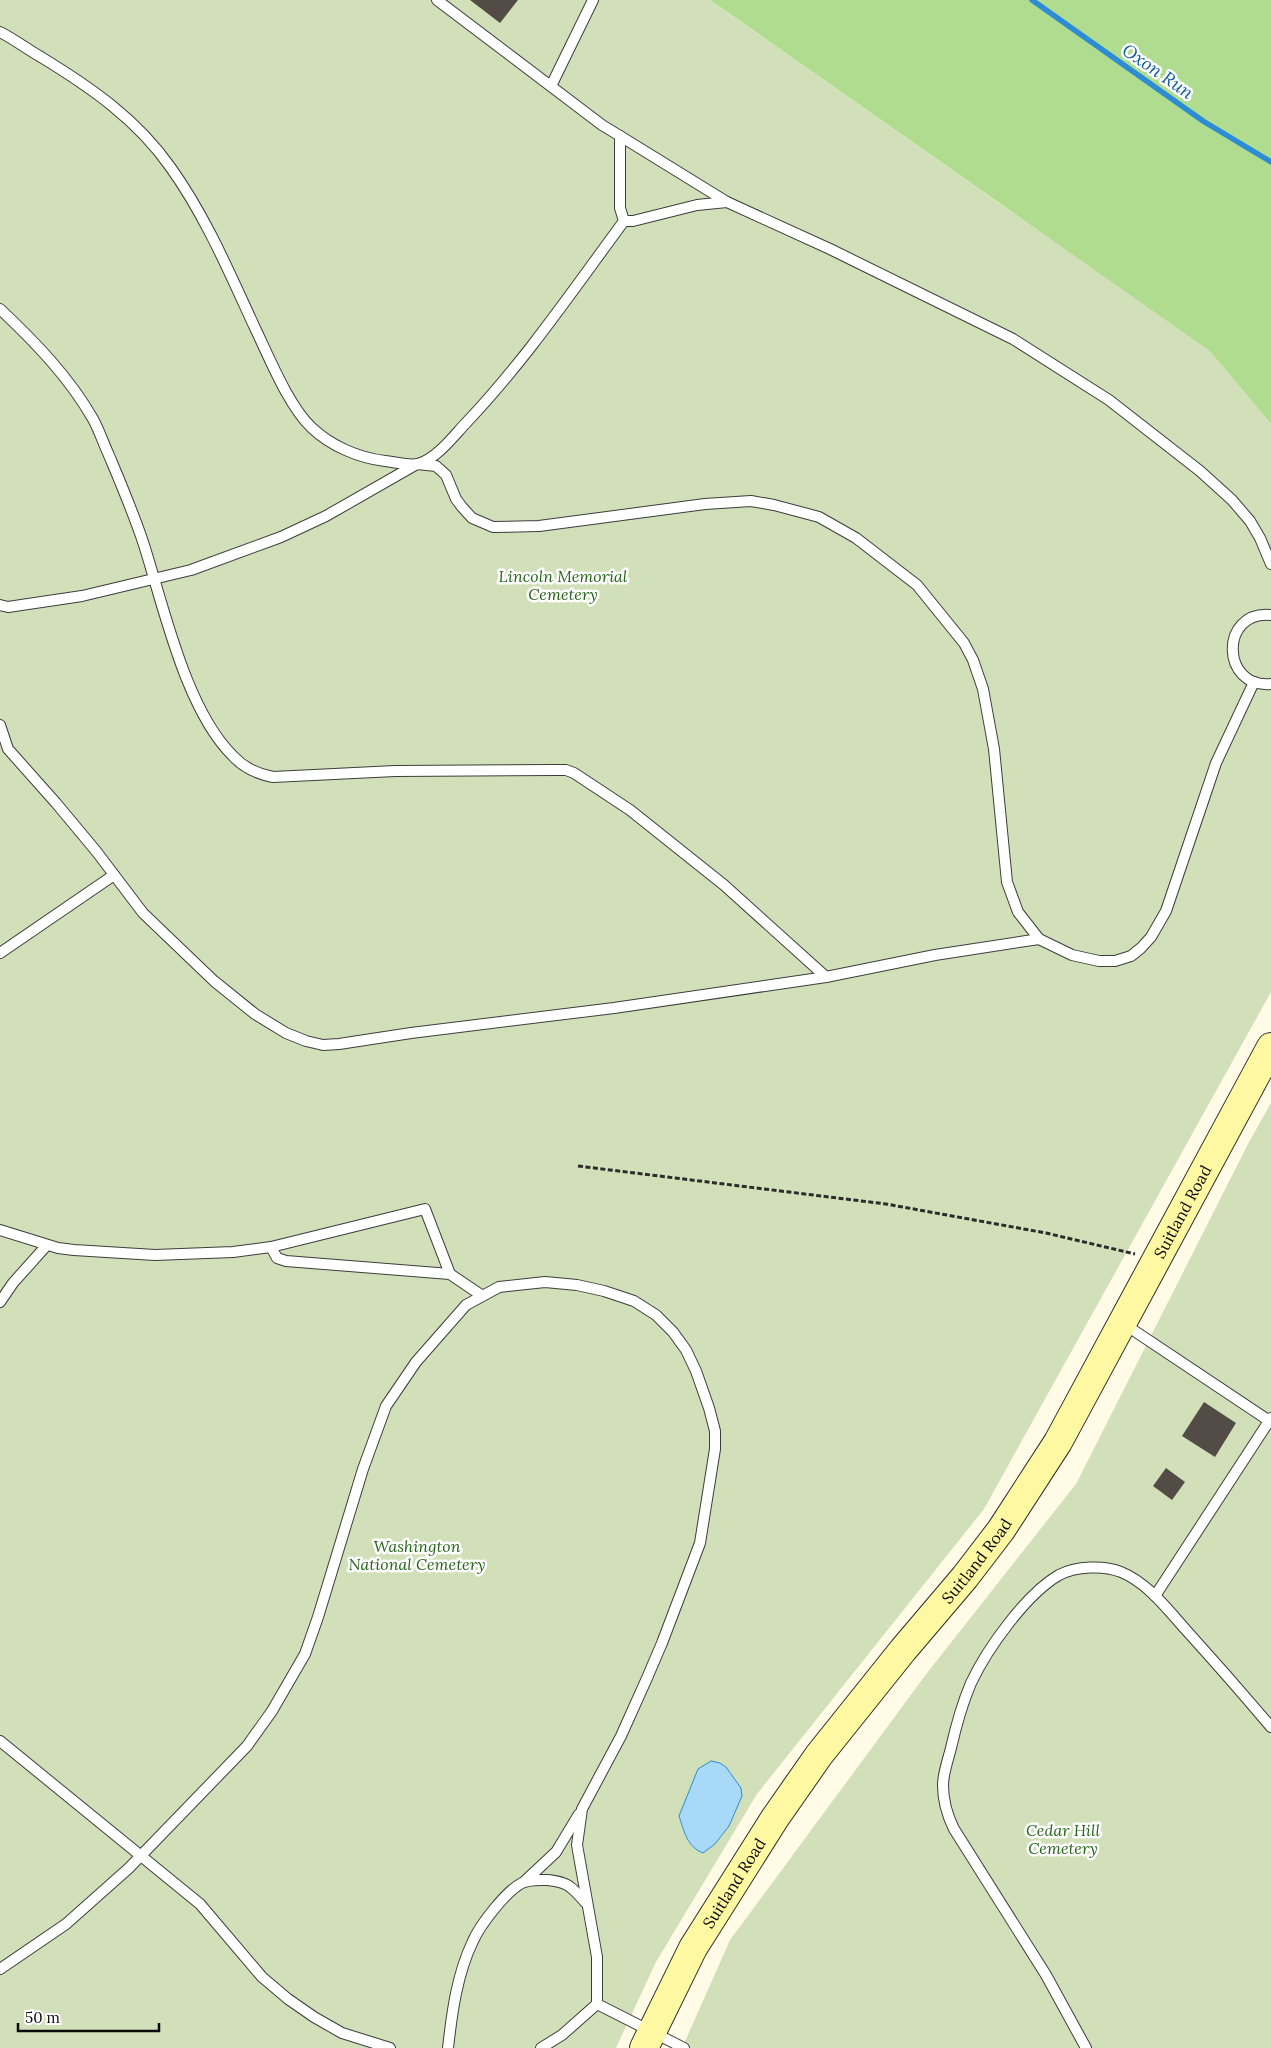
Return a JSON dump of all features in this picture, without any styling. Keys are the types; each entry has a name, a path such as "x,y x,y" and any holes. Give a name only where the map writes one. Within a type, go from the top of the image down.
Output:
{"main road":[{"name":"Suitland Road","path":"648,2040 693,1948 776,1818 819,1755 903,1650 965,1578 1001,1530 1058,1442 1158,1260 1271,1047"}],"lane":[{"path":"437,0 620,136 727,202 830,249 1013,340 1110,400 1200,471 1232,500 1260,538 1271,564"},
{"path":"551,86 593,0"},
{"path":"0,32 88,86 126,118 146,138 170,167 222,256 265,350 300,413 312,428 342,448 370,459 436,466 446,475 456,499 472,518 493,527 539,526 705,504 751,501 774,505 819,517 856,538 890,562 917,585 964,643 973,660 983,689 994,749 1007,882 1018,912 1039,938 1072,955 1099,961 1114,961 1131,956 1151,937 1166,911 1216,763 1254,682"},
{"path":"620,136 620,208 624,221"},
{"path":"3,608 82,596 191,570 281,537 341,508 441,450 514,370 564,305 624,221 642,219 697,205 727,202"},
{"path":"0,309 38,346 68,382 93,419 127,496 192,692 222,743 233,757 259,774 272,777 395,771 566,770 574,773 630,810 724,885 826,977"},
{"path":"1271,615 1263,614 1247,620 1236,634 1233,642 1233,660 1242,675 1254,682 1271,684"},
{"path":"0,724 4,751 56,803 143,913 214,981 255,1014 286,1033 306,1041 324,1045 528,1020 826,977 935,955 1039,938"},
{"path":"0,952 114,875"},
{"path":"0,1230 47,1245 74,1250 155,1255 233,1252 270,1247 425,1209 450,1274"},
{"path":"0,1302 13,1283 47,1245"},
{"path":"270,1247 277,1258 286,1261 450,1274 481,1295"},
{"path":"0,1969 66,1924 140,1857 247,1746 272,1711 301,1662 308,1645 363,1469 386,1406 416,1362 441,1332 466,1305 481,1295 499,1287 545,1282 577,1285 604,1291 634,1302 656,1314 673,1332 686,1350 696,1371 709,1408 714,1431 715,1449 700,1543 647,1678 621,1736 582,1809 556,1852 515,1888 482,1924 472,1942 460,1975 448,2048"},
{"path":"1123,1324 1270,1420 1155,1596"},
{"path":"1086,2048 1046,1975 954,1829 947,1813 943,1786 944,1775 958,1719 971,1684 988,1650 1030,1599 1058,1576 1068,1572 1093,1568 1105,1568 1122,1572 1155,1596 1228,1676 1271,1727"},
{"path":"0,1741 200,1904 262,1977 288,2000 342,2033 390,2048"},
{"path":"541,2048 562,2034 597,2004 597,1957 586,1904 577,1845 582,1809"},
{"path":"524,1882 553,1880 569,1885 586,1904"},
{"path":"597,2004 648,2040 684,2048"}],"path":[{"path":"578,1166 886,1204 1046,1233 1158,1260"}],"green space":[{"name":"Lincoln Memorial Cemetery","path":"0,0 710,0 1210,351 1271,424 1271,992 984,1509 757,1794 656,1962 616,2048 0,2048"},
{"path":"710,0 1271,0 1271,424 1216,359 1008,209"},
{"name":"Cedar Hill Cemetery","path":"1271,1103 1271,2048 682,2048 730,1940 927,1673 1076,1484 1248,1144"}],"water":[{"path":"711,1761 726,1767 741,1788 742,1796 729,1826 715,1844 703,1853 690,1843 679,1816 698,1769"}],"building":[{"path":"470,0 518,0 500,23"},
{"path":"1204,1402 1236,1423 1215,1457 1182,1436"},
{"path":"1166,1468 1185,1482 1172,1500 1153,1486"}],"waterway":[{"name":"Oxon Run","path":"1032,0 1203,121 1271,162"}],"park label":[{"name":"Washington National Cemetery","path":"417,1555"}]}
